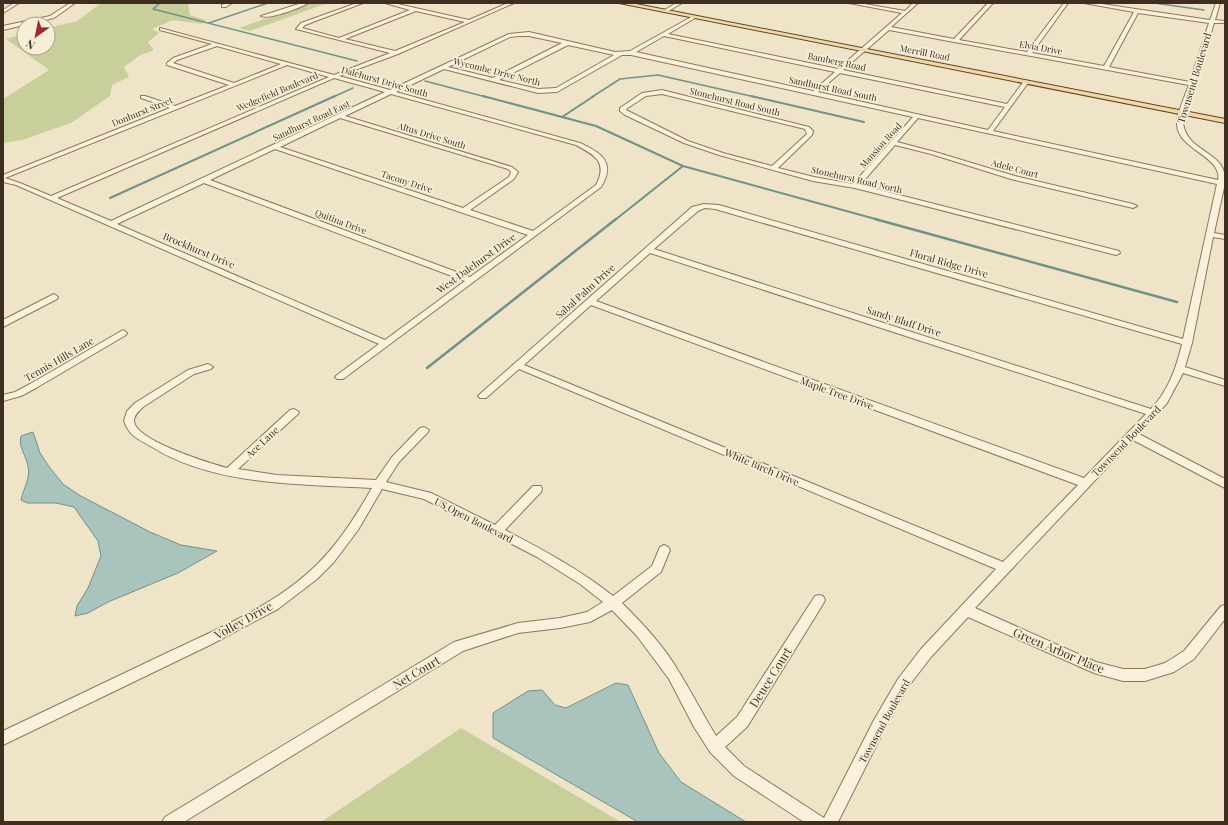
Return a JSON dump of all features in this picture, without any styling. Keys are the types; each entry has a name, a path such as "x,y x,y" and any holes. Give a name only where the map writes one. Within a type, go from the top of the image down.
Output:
{"main road":[{"name":"Merrill Road","path":"622,3 1225,121"}],"street":[{"path":"3,12 17,3"},
{"path":"54,16 73,3"},
{"path":"224,6 230,3"},
{"path":"263,16 272,15 306,3"},
{"path":"361,3 303,24 299,27 301,30 396,53"},
{"path":"387,3 469,21"},
{"name":"Wedgefield Boulevard","path":"51,198 365,63 396,53 512,3"},
{"path":"665,11 680,3"},
{"path":"851,3 905,12"},
{"path":"814,93 916,3"},
{"path":"955,41 991,3"},
{"path":"1028,54 1066,3"},
{"path":"1086,3 1212,22 1225,22"},
{"name":"Townsend Boulevard","path":"830,822 879,725 903,683 926,653 1164,401 1171,391 1181,369 1221,183 1222,173 1219,166 1185,138 1179,129 1182,113 1218,3"},
{"path":"1221,3 1225,4"},
{"path":"340,40 416,10"},
{"path":"1106,68 1137,11"},
{"path":"631,53 693,17"},
{"path":"3,28 16,26"},
{"name":"Elvia Drive","path":"887,28 1192,84"},
{"name":"Dalehurst Drive South","path":"162,29 578,144 591,150 600,157"},
{"name":"Sandhurst Road South","path":"519,34 529,34 620,54 631,53 1221,183"},
{"name":"Sandhurst Road East","path":"111,224 509,36 519,34"},
{"name":"Bamberg Road","path":"662,34 1008,106"},
{"path":"494,80 567,43"},
{"path":"218,44 175,59 169,64 233,84"},
{"name":"Wycombe Drive North","path":"443,67 538,91 548,92 557,90 620,54"},
{"name":"Donhurst Street","path":"3,177 288,63"},
{"path":"989,132 1026,82"},
{"name":"Stonehurst Road South","path":"623,111 624,106 644,94 662,92 802,126 810,131 810,134 774,168"},
{"path":"143,97 175,108"},
{"name":"Stonehurst Road North","path":"623,111 686,142 721,154 814,178 855,186 1116,253"},
{"name":"Altus Drive South","path":"340,116 513,169 515,174 512,178 465,210"},
{"name":"Mansion Road","path":"855,186 917,116"},
{"name":"Adele Court","path":"893,143 933,153 1013,178 1133,206"},
{"name":"Tacony Drive","path":"275,147 534,234"},
{"name":"West Dalehurst Drive","path":"340,377 599,186 605,178 606,171 604,163 600,157"},
{"name":"Brockhurst Drive","path":"3,180 18,184 51,198 385,343"},
{"name":"Quitina Drive","path":"204,180 470,280"},
{"name":"Sabal Palm Drive","path":"483,396 519,366 695,209 704,206"},
{"name":"Floral Ridge Drive","path":"704,206 716,207 1187,343"},
{"path":"1210,234 1225,237"},
{"name":"Sandy Bluff Drive","path":"649,250 1152,412"},
{"path":"3,324 54,297"},
{"name":"Maple Tree Drive","path":"590,302 1085,483"},
{"name":"Tennis Hills Lane","path":"3,398 18,394 33,386 124,333"},
{"name":"White Birch Drive","path":"519,366 1005,568"},
{"name":"US Open Boulevard","path":"208,367 191,372 139,406 131,413 129,421 133,431 169,452 229,472 277,479 380,484 427,496 541,554 584,580 613,603 642,632 674,675 699,722 715,747 739,772 818,822"},
{"path":"1181,369 1225,383"},
{"name":"Ace Lane","path":"229,472 294,412"},
{"name":"Volley Drive","path":"3,738 210,639 263,611 300,585 330,559 356,526 388,470 398,456 424,430"},
{"path":"1132,435 1225,484"},
{"path":"497,531 537,489"},
{"name":"Net Court","path":"170,822 459,646 518,628 560,623 590,617 613,603 657,569 664,550"},
{"name":"Deuce Court","path":"715,747 742,722 819,600"},
{"name":"Green Arbor Place","path":"966,610 1094,668 1123,675 1145,674 1169,668 1189,655 1225,610"}],"green space":[{"path":"101,3 188,3 190,15 206,20 201,24 173,20 152,29 159,33 148,42 154,50 139,56 124,67 129,77 112,85 110,96 71,123 22,140 3,143 3,99 49,70 30,56 56,56 56,26 77,21"},
{"path":"309,3 328,3 250,31 239,28"},
{"path":"16,36 16,46 6,39"},
{"path":"461,728 621,822 321,822"}],"water":[{"path":"33,432 40,453 50,468 63,484 79,495 150,532 181,545 217,551 178,573 108,602 88,613 75,616 77,606 88,588 101,556 98,541 74,507 56,503 27,503 21,500 28,479 29,470 20,440 21,436"},
{"path":"616,683 628,685 659,753 681,782 746,822 638,822 493,738 493,713 528,691 542,690 555,705 566,708"}],"waterway":[{"path":"160,3 153,9 357,61"},
{"path":"209,23 268,3"},
{"path":"1154,3 1204,10"},
{"path":"592,97 620,79 658,75 755,97"},
{"path":"425,81 486,97"},
{"path":"333,97 353,88"},
{"path":"110,198 335,96"},
{"path":"483,96 562,117"},
{"path":"562,117 594,96"},
{"path":"751,96 864,122"},
{"path":"562,117 596,126 683,166"},
{"path":"615,220 683,166"},
{"path":"683,166 879,220"},
{"path":"427,368 616,219"},
{"path":"875,219 1177,302"}]}
